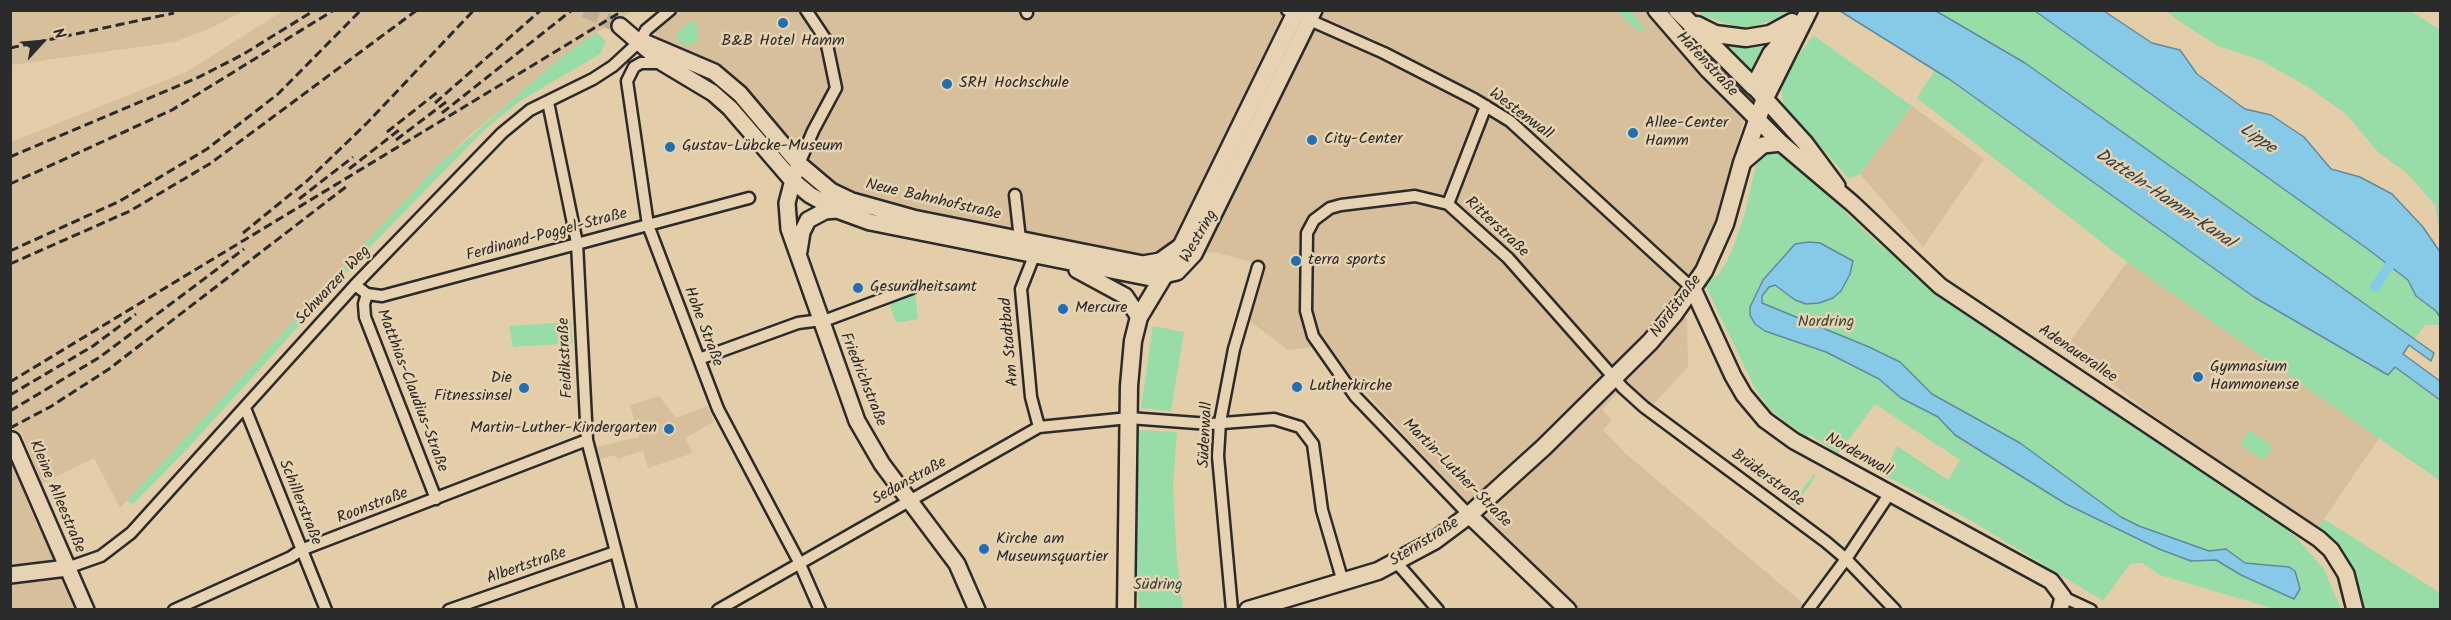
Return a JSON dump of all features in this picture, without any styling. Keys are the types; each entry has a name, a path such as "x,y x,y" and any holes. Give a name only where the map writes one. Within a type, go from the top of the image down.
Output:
{"main road":[{"name":"Hafenstraße","path":"1656,10 1701,63 1751,113"},
{"name":"Westring","path":"1163,277 1301,13"},
{"name":"Westring","path":"1163,277 1182,268 1194,254 1301,13"},
{"path":"1681,15 1715,34 1736,38 1762,36 1799,22"},
{"name":"Hafenstraße","path":"1681,15 1759,92"},
{"name":"Nordstraße","path":"1544,447 1615,379 1693,290 1725,224 1742,163 1751,113 1759,92 1799,22"},
{"path":"620,26 640,41"},
{"name":"Neue Bahnhofstraße","path":"640,41 663,63 713,93 730,108 792,180 810,195 837,210 870,222 1140,278 1163,277"},
{"name":"Neue Bahnhofstraße","path":"640,41 673,52 714,72 740,94 799,164 831,191 859,204 913,218 1143,264 1160,261 1181,246"},
{"name":"Adenauerallee","path":"1759,92 1830,174 1842,194"},
{"name":"Adenauerallee","path":"1751,113 1781,143 1842,194 1940,286 2252,493 2331,550 2346,574 2351,607"},
{"path":"1742,163 1763,146 1781,143"},
{"name":"Friedrichstraße","path":"799,164 792,180 787,203 789,229 799,263 857,421 882,464 957,564 977,609"},
{"name":"Friedrichstraße","path":"799,263 799,243 808,220 825,211 837,210"},
{"path":"1058,261 1125,296 1139,317"},
{"path":"1126,609 1130,362 1139,317 1163,277"},
{"name":"Nordenwall","path":"1693,290 1733,376 1753,408 1777,430 2051,581 2062,603"},
{"name":"Kleine Alleestraße","path":"12,440 86,609"},
{"name":"Sternstraße","path":"1248,609 1343,582 1397,563 1434,541 1469,515 1544,447"},
{"name":"Martin-Luther-Straße","path":"1469,515 1568,609"},
{"path":"10,575 67,568"}],"street":[{"name":"Schwarzer Weg","path":"67,568 101,556 131,533 355,285 502,133 530,110 594,79 640,41 646,30 670,10"},
{"path":"799,164 813,130 836,88 826,40 806,10"},
{"name":"Westenwall","path":"1301,13 1486,106 1533,140 1693,290"},
{"name":"Hohe Straße","path":"663,63 640,63 634,67 627,81 648,225 725,423 799,562 820,609"},
{"name":"Feidikstraße","path":"548,102 577,243 587,440 631,609"},
{"path":"1448,204 1486,106"},
{"path":"1015,195 1020,238"},
{"name":"Ritterstraße","path":"1314,220 1336,206 1384,199 1415,196 1448,204 1509,258 1615,379"},
{"name":"Ferdinand-Poggel-Straße","path":"367,294 382,296 749,198"},
{"name":"Martin-Luther-Straße","path":"1314,220 1308,233 1305,292 1307,319 1317,345 1354,396 1469,515"},
{"name":"Am Stadtbad","path":"1034,256 1021,288 1031,397 1039,427"},
{"name":"Südenwall","path":"1232,609 1218,456 1220,422 1234,349 1258,267"},
{"path":"355,285 367,294"},
{"path":"699,359 798,323 819,318 829,319 912,288"},
{"name":"Matthias-Claudius-Straße","path":"367,294 363,309 365,317 436,499"},
{"name":"Brüderstraße","path":"1615,379 1663,424 1785,510 1846,559 1895,609"},
{"name":"Schillerstraße","path":"245,408 326,609"},
{"name":"Sedanstraße","path":"718,609 1039,427 1128,418 1220,422 1274,418 1300,427 1313,444 1322,510 1343,582"},
{"name":"Roonstraße","path":"174,609 291,557 301,550 587,440"},
{"path":"1808,609 1846,559 1890,493"},
{"name":"Albertstraße","path":"449,609 615,552"},
{"path":"1397,563 1438,609"},
{"name":"Nordenwall","path":"2062,603 2091,609"}],"shaded area":[{"path":"662,10 1647,11 1722,99 1744,120 1707,251 1697,271 1632,355 1469,505 1323,346 1288,350 1247,319 1262,265 1214,252 1153,259 925,216 856,194 814,173 770,116 723,74 659,42 653,28"},
{"path":"10,11 244,11 213,27 175,42 11,65"},
{"path":"283,11 633,11 597,32 473,132 437,166 120,508 94,458 42,484 21,431 11,436 11,142 186,72"},
{"path":"1912,106 1984,159 1923,247 1860,174"},
{"name":"Gymnasium Hammonense","path":"2127,262 2379,438 2318,528 2143,408 2066,347"},
{"path":"1678,318 1687,318 1688,367 1651,407 1621,380"},
{"path":"1616,386 1620,390 1602,410 1612,420 1603,430 1625,453 1810,609 1575,609 1482,522 1480,514"},
{"name":"Martin-Luther-Kindergarten","path":"659,396 676,418 707,406 714,422 685,438 693,453 648,468 643,451 617,459 616,455 600,459 597,447 639,437 630,405"},
{"path":"10,455 28,504 78,609 11,609"}],"green space":[{"path":"1617,11 1631,11 1645,29 1642,32 1636,29"},
{"path":"1700,11 1788,11 1782,17 1751,27 1734,26 1707,17 1701,19"},
{"path":"1936,11 2035,11 2408,280 2416,296 2436,311 2440,317 2440,325 2425,325 2414,340 2025,63"},
{"path":"2167,11 2411,11 2440,30 2440,234 2435,205 2408,174 2378,152 2346,114 2308,87 2260,60 2218,46"},
{"path":"690,21 696,22 698,40 688,46 679,42 676,34"},
{"path":"597,32 606,42 600,54 520,101 483,131 372,245 188,448 133,504 127,501 438,165 559,59"},
{"path":"1813,35 1912,106 1860,174 1849,179 1783,104 1781,82"},
{"path":"1710,38 1768,40 1752,70 1746,72"},
{"path":"1935,70 2254,297 2388,375 2394,367 2440,401 2440,481 2127,262 1917,98"},
{"name":"Nordring","path":"1781,151 1879,244 1960,310 2251,501 2290,531 2324,569 2341,609 2275,609 2160,575 2142,563 2130,564 2103,601 1970,520 1884,475 1897,446 1948,480 1960,460 1875,404 1838,454 1809,434 1808,438 1786,422 1769,408 1756,390 1706,287 1708,281 1719,274 1733,248 1744,216 1757,161 1763,155"},
{"path":"915,292 918,319 896,323 889,302"},
{"path":"571,322 573,343 513,347 509,326"},
{"path":"1153,326 1184,332 1171,411 1141,408"},
{"name":"Südring","path":"1139,430 1177,432 1173,487 1177,560 1183,609 1139,609 1136,579"},
{"path":"2250,430 2273,447 2263,460 2240,444"},
{"path":"1814,474 1816,475 1795,507 1791,504"},
{"path":"2324,519 2440,593 2440,609 2361,609 2354,574 2342,552 2318,528"}],"water":[{"name":"Datteln-Hamm-Kanal","path":"1840,11 1936,11 2025,63 2434,353 2431,361 2409,345 2403,354 2440,381 2440,400 2395,367 2388,375 2254,297 1949,79"},
{"name":"Lippe","path":"2035,11 2104,11 2152,43 2180,50 2197,74 2245,109 2271,115 2304,137 2331,169 2360,177 2392,194 2423,227 2440,252 2440,317 2436,311 2416,296 2408,280 2369,250"},
{"path":"1820,243 1853,261 1850,274 1841,291 1833,298 1819,303 1806,304 1795,300 1775,285 1769,287 1762,296 1762,303 1900,362 1932,394 2020,443 2121,517 2139,526 2209,551 2226,549 2245,563 2289,567 2295,571 2300,589 2294,599 2241,575 2216,560 2191,561 2159,549 2066,504 1955,435 1938,417 1901,398 1879,379 1826,352 1765,331 1755,324 1750,315 1750,307 1763,280 1795,244"}],"waterway":[{"path":"2375,287 2389,266"}],"tunnel":[{"path":"585,10 620,26"}],"railway":[{"path":"10,157 199,77 242,55 315,10"},
{"path":"10,184 172,110 334,10"},
{"path":"10,251 120,201 207,149 278,94 361,10"},
{"path":"10,264 130,211 211,163 417,10"},
{"path":"243,233 308,180 368,122 474,10"},
{"path":"435,103 541,10"},
{"path":"442,113 572,10"},
{"path":"10,382 624,10"},
{"path":"10,48 174,13"},
{"path":"387,132 439,91"},
{"path":"396,140 446,102"},
{"path":"349,169 399,130"},
{"path":"299,199 353,157"},
{"path":"10,428 50,407 109,369 347,186"},
{"path":"10,411 100,357 244,249"},
{"path":"10,395 93,346 136,314"}],"place":[{"name":"B&B Hotel Hamm","path":"783,23"},
{"name":"SRH Hochschule","path":"947,84"},
{"name":"Allee-Center Hamm","path":"1633,133"},
{"name":"City-Center","path":"1312,140"},
{"name":"Gustav-Lübcke-Museum","path":"670,147"},
{"name":"terra sports","path":"1296,261"},
{"name":"Gesundheitsamt","path":"858,288"},
{"name":"Mercure","path":"1063,309"},
{"name":"Gymnasium Hammonense","path":"2198,377"},
{"name":"Lutherkirche","path":"1297,387"},
{"name":"Die Fitnessinsel","path":"524,388"},
{"name":"Martin-Luther-Kindergarten","path":"669,429"},
{"name":"Kirche am Museumsquartier","path":"984,549"}]}
